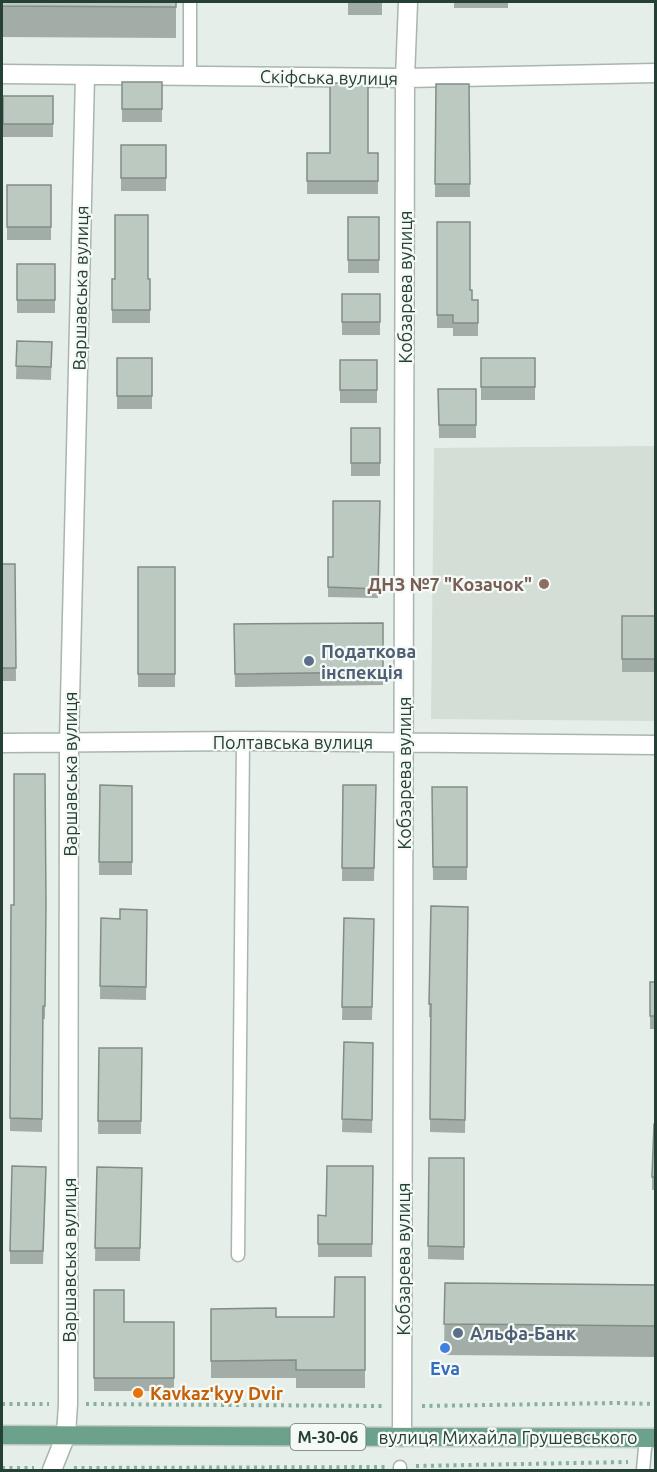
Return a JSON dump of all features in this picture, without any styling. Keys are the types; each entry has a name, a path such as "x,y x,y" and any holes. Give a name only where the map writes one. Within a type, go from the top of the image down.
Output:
{"main road":[{"name":"вулиця Михайла Грушевського","path":"2,1435 651,1438"}],"street":[{"name":"Кобзарева вулиця","path":"402,1437 405,78 408,2"},
{"name":"Скіфська вулиця","path":"2,74 405,78 656,73"},
{"name":"Варшавська вулиця","path":"53,1469 66,1435 68,1404 69,742 85,76"},
{"name":"Полтавська вулиця","path":"2,743 243,741 656,745"}],"lane":[{"path":"190,2 190,75"},
{"path":"238,1255 243,741"},
{"path":"644,1467 651,1438"}],"path":[{"path":"2,1404 402,1406 656,1404"},
{"path":"2,1468 644,1467"}],"shaded area":[{"name":"ДНЗ №7 \"Козачок\"","path":"655,446 655,721 431,719 434,448"}],"building":[{"path":"2,2 176,2 176,7 2,6"},
{"path":"122,82 162,82 162,109 122,109"},
{"path":"330,83 368,83 368,153 378,153 378,181 307,181 307,153 330,153"},
{"path":"436,84 469,84 470,184 435,184"},
{"path":"3,96 53,96 53,124 3,124"},
{"path":"121,145 166,145 166,178 121,178"},
{"path":"7,185 51,185 51,227 7,227"},
{"path":"115,215 148,215 150,310 112,310 112,279 115,279"},
{"path":"348,217 379,217 379,260 348,260"},
{"path":"437,222 470,222 470,290 472,290 472,300 478,300 478,323 453,323 453,315 437,315"},
{"path":"17,264 55,264 55,300 17,300"},
{"path":"342,294 380,294 380,322 342,322"},
{"path":"17,341 52,342 51,367 16,366"},
{"path":"117,358 152,358 152,396 117,396"},
{"path":"481,358 535,358 535,387 481,387"},
{"path":"340,360 377,360 377,390 340,390"},
{"path":"438,389 476,389 476,425 439,425"},
{"path":"351,428 380,428 380,463 351,463"},
{"path":"333,501 380,501 378,589 328,587 328,557 333,557"},
{"path":"2,564 15,564 16,668 2,668"},
{"path":"138,567 175,567 175,674 138,674"},
{"path":"622,616 656,616 656,659 622,659"},
{"name":"Податкова інспекція","path":"383,623 383,672 235,674 234,624"},
{"path":"14,774 45,774 46,905 42,1119 10,1118"},
{"path":"100,785 132,786 132,862 99,862"},
{"path":"343,785 376,785 374,868 342,868"},
{"path":"432,787 467,787 467,867 433,867"},
{"path":"431,906 468,907 465,1120 430,1119"},
{"path":"120,909 147,910 146,987 100,986 101,918 120,919"},
{"path":"344,918 374,919 372,1007 342,1007"},
{"path":"656,958 656,1016 650,1016 650,982 655,982"},
{"path":"344,1042 373,1043 372,1120 342,1119"},
{"path":"99,1048 142,1048 141,1121 98,1121"},
{"path":"654,1124 656,1124 656,1212 655,1177 652,1177"},
{"path":"429,1158 464,1158 464,1247 428,1246"},
{"path":"12,1166 46,1167 43,1251 10,1251"},
{"path":"327,1166 373,1166 372,1244 318,1244 318,1215 326,1216"},
{"path":"97,1167 142,1168 140,1248 95,1248"},
{"path":"335,1277 365,1277 365,1370 296,1370 296,1360 211,1361 211,1309 276,1308 276,1317 334,1317"},
{"path":"445,1283 656,1285 656,1326 444,1324"},
{"path":"94,1290 124,1290 124,1322 174,1322 174,1378 94,1378"}],"place":[{"name":"ДНЗ №7 \"Козачок\"","path":"544,584"},
{"name":"Податкова інспекція","path":"309,661"},
{"name":"Альфа-Банк","path":"458,1333"},
{"name":"Eva","path":"445,1348"},
{"name":"Kavkazʹkyy Dvir","path":"138,1393"}]}
